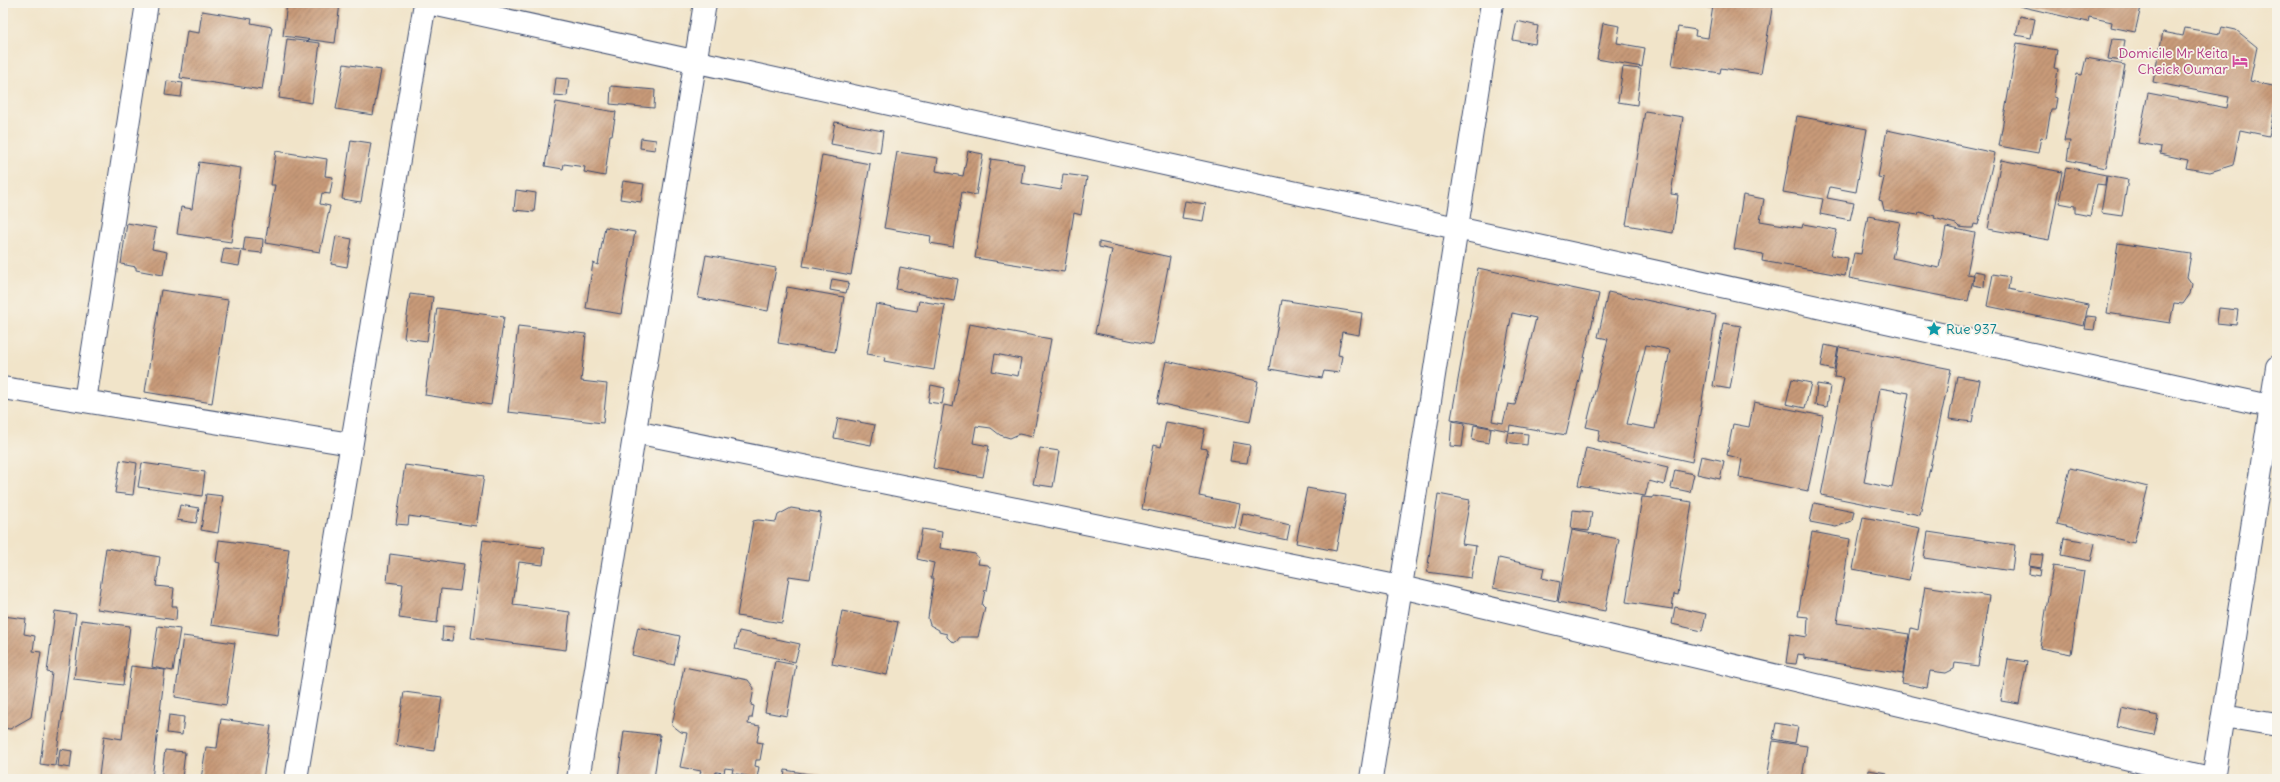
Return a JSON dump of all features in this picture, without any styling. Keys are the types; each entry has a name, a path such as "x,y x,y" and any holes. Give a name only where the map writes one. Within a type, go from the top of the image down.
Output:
{"street":[{"path":"85,401 147,3"},
{"path":"296,779 424,3"},
{"path":"428,3 1458,227 2270,406"},
{"path":"578,779 705,3"},
{"path":"1371,779 1492,3"},
{"path":"635,432 1401,587 2214,779 2277,367"},
{"path":"3,388 351,444"},
{"path":"2224,716 2277,725"}],"building":[{"path":"287,3 340,3 335,43 283,36"},
{"path":"1702,3 1773,3 1761,74 1721,68 1720,73 1672,65 1678,27 1696,30 1695,36 1708,38 1713,6"},
{"path":"2019,3 2142,3 2135,32 2111,27 2112,22 2089,17 2088,22 2019,6"},
{"path":"202,11 252,19 251,23 272,27 262,90 180,78 187,31 199,33"},
{"path":"2020,16 2035,19 2031,38 2016,35"},
{"path":"1517,21 1538,26 1535,44 1513,40"},
{"path":"1603,23 1620,26 1617,43 1645,48 1642,67 1597,59"},
{"path":"2222,27 2236,30 2257,47 2250,81 2277,87 2277,96 2269,136 2240,130 2233,165 2210,172 2186,168 2188,160 2160,154 2161,147 2138,143 2148,93 2227,108 2229,97 2153,82 2163,32 2183,36 2185,28 2220,34"},
{"path":"287,39 320,43 312,103 279,98"},
{"path":"2112,39 2125,40 2122,61 2108,59"},
{"path":"2017,43 2057,50 2054,68 2058,69 2054,97 2057,98 2055,110 2051,110 2046,138 2041,137 2038,153 1999,146"},
{"path":"2086,58 2125,65 2106,168 2067,160 2070,141 2064,141 2077,74 2082,75"},
{"path":"344,64 381,70 373,115 336,109"},
{"path":"1623,67 1641,69 1637,105 1618,102"},
{"path":"556,78 569,79 567,96 554,95"},
{"path":"167,81 183,83 181,97 165,95"},
{"path":"611,86 655,90 654,108 610,104"},
{"path":"556,102 616,112 612,135 610,135 605,176 584,172 585,167 564,164 563,169 545,166"},
{"path":"1645,111 1683,117 1671,194 1678,195 1673,233 1626,225"},
{"path":"1797,116 1867,129 1856,192 1830,187 1827,198 1854,203 1850,220 1820,214 1823,199 1783,192"},
{"path":"835,122 883,131 880,153 831,144"},
{"path":"1887,130 1995,153 1978,225 1974,224 1973,228 1959,227 1956,224 1934,218 1935,216 1919,212 1918,215 1884,210 1882,201 1879,200 1884,178 1878,177"},
{"path":"641,138 656,140 655,150 640,148"},
{"path":"351,140 371,143 361,202 342,199"},
{"path":"276,151 327,159 325,176 333,177 330,194 322,193 320,204 330,206 320,252 265,243 275,185 271,185"},
{"path":"968,151 983,154 976,195 962,192 953,247 930,243 931,236 884,228 897,152 938,158 936,171 963,176"},
{"path":"822,155 870,164 851,275 803,266"},
{"path":"991,159 1024,164 1021,183 1061,190 1063,174 1087,177 1081,215 1074,213 1064,272 975,258"},
{"path":"2001,160 2062,172 2049,240 1988,229"},
{"path":"199,162 241,168 231,242 177,234 181,207 192,209"},
{"path":"2066,167 2106,175 2105,185 2097,184 2090,216 2075,213 2075,206 2059,203"},
{"path":"2107,176 2128,180 2122,216 2101,213"},
{"path":"623,181 644,184 641,202 620,199"},
{"path":"516,190 536,193 534,212 514,210"},
{"path":"1743,195 1764,199 1760,221 1802,228 1803,224 1837,230 1831,255 1848,258 1845,276 1762,261 1763,254 1734,249"},
{"path":"1185,201 1206,204 1203,221 1182,218"},
{"path":"1868,216 1900,222 1892,258 1939,268 1946,227 1975,233 1967,274 1974,275 1968,301 1849,278 1854,253 1861,254"},
{"path":"127,223 156,228 152,249 167,252 163,275 136,270 136,267 121,264"},
{"path":"605,227 635,232 621,314 586,308 593,263 598,265"},
{"path":"336,236 352,239 347,267 331,264"},
{"path":"245,237 263,239 262,253 243,251"},
{"path":"1099,242 1170,257 1153,345 1095,333 1112,250 1099,247"},
{"path":"2118,243 2191,254 2187,277 2192,284 2190,294 2183,304 2174,303 2170,323 2107,313"},
{"path":"224,248 242,250 239,266 221,263"},
{"path":"706,255 776,268 768,311 698,298"},
{"path":"900,267 958,279 954,301 896,289"},
{"path":"1478,268 1599,294 1566,435 1510,425 1509,431 1451,419","holes":["1512,313 1536,318 1515,405 1508,404 1503,423 1492,421"]},
{"path":"1974,271 1985,273 1984,287 1973,285"},
{"path":"1993,274 2010,277 2008,289 2088,305 2084,326 1987,306"},
{"path":"832,279 849,282 846,293 830,290"},
{"path":"787,287 844,297 835,352 778,343"},
{"path":"161,290 228,300 212,403 145,392"},
{"path":"1608,292 1716,315 1692,462 1598,441 1600,430 1586,427 1608,339 1598,337","holes":["1646,345 1670,350 1655,429 1627,424"]},
{"path":"410,294 433,297 427,341 404,338"},
{"path":"1282,300 1362,313 1359,335 1342,332 1338,355 1342,356 1339,373 1324,371 1322,378 1270,369"},
{"path":"919,301 945,305 934,370 884,361 885,357 867,354 876,304 917,311"},
{"path":"437,308 504,317 491,405 425,395"},
{"path":"2219,308 2238,310 2236,325 2217,323"},
{"path":"2087,316 2096,317 2094,330 2085,329"},
{"path":"1723,323 1741,326 1730,389 1713,386"},
{"path":"969,324 1051,339 1033,437 1019,434 1010,438 1000,435 991,428 976,426 973,443 989,446 983,477 933,468 944,405 953,407","holes":["995,354 1021,359 1018,376 992,371"]},
{"path":"518,326 586,334 581,381 607,384 603,423 508,412"},
{"path":"1825,345 1838,348 1834,370 1821,367"},
{"path":"1839,347 1951,369 1920,515 1821,495 1844,378 1834,377","holes":["1880,388 1909,393 1892,488 1864,482"]},
{"path":"1166,361 1258,381 1250,422 1157,403"},
{"path":"1957,376 1980,380 1972,422 1949,419"},
{"path":"1792,379 1811,383 1805,408 1786,404"},
{"path":"1817,384 1830,386 1827,407 1815,405"},
{"path":"931,385 945,388 942,404 928,402"},
{"path":"1754,402 1823,416 1808,491 1739,477 1742,459 1727,455 1733,424 1749,427"},
{"path":"838,418 875,425 871,445 834,438"},
{"path":"1452,421 1465,423 1462,447 1450,446"},
{"path":"1166,422 1205,429 1201,448 1208,449 1199,496 1240,504 1235,528 1142,509 1154,445 1161,447"},
{"path":"1474,425 1491,428 1489,443 1472,440"},
{"path":"1508,432 1528,434 1527,445 1506,442"},
{"path":"1233,442 1250,445 1247,463 1230,461"},
{"path":"1040,448 1059,451 1053,487 1033,484"},
{"path":"1586,448 1668,467 1664,485 1649,481 1645,496 1578,485"},
{"path":"1701,456 1724,461 1720,479 1697,474"},
{"path":"120,460 137,463 133,495 115,493"},
{"path":"142,463 205,472 202,496 138,487"},
{"path":"405,465 484,476 476,526 409,516 408,525 396,524"},
{"path":"2070,468 2148,487 2134,543 2057,524"},
{"path":"1675,470 1694,474 1690,492 1671,488"},
{"path":"1307,488 1346,495 1336,551 1296,543"},
{"path":"206,494 223,496 218,533 201,530"},
{"path":"1438,494 1470,500 1462,544 1476,546 1471,578 1427,572"},
{"path":"1653,496 1692,502 1678,595 1674,594 1672,609 1626,602 1642,497 1653,498"},
{"path":"1814,503 1854,511 1852,521 1836,527 1810,522"},
{"path":"180,505 199,508 196,523 177,520"},
{"path":"791,508 821,513 810,579 789,576 782,623 737,616 753,521 758,520 776,522 778,515"},
{"path":"1573,510 1592,512 1589,531 1571,529"},
{"path":"1243,514 1290,525 1287,540 1240,530"},
{"path":"1863,517 1920,528 1909,580 1853,569"},
{"path":"922,529 942,532 940,548 975,554 979,559 978,564 988,565 991,569 987,590 985,590 982,605 985,608 978,637 960,637 956,642 951,641 947,637 947,634 939,632 939,630 930,625 928,618 934,578 931,578 934,563 917,559"},
{"path":"1572,530 1619,539 1605,611 1558,602"},
{"path":"1812,532 1850,539 1837,623 1909,634 1903,674 1804,658 1804,655 1798,654 1796,664 1786,663 1790,634 1807,637 1808,617 1798,616"},
{"path":"1928,532 2015,545 2012,571 1924,558"},
{"path":"2064,538 2095,543 2091,561 2061,555"},
{"path":"219,540 289,549 278,635 211,625 220,563 216,562"},
{"path":"483,540 545,548 543,565 519,562 513,605 570,612 566,650 471,638"},
{"path":"106,548 160,557 156,586 174,588 172,606 177,606 176,620 97,609"},
{"path":"390,554 464,564 460,591 441,589 437,623 399,618 403,584 387,582"},
{"path":"2031,554 2043,555 2041,568 2029,566"},
{"path":"1499,558 1544,568 1542,578 1560,582 1557,601 1493,588"},
{"path":"2053,566 2084,571 2071,654 2040,648"},
{"path":"2030,567 2041,569 2040,576 2029,574"},
{"path":"1925,586 1989,596 1978,666 1955,663 1954,669 1946,673 1930,671 1927,688 1902,683 1911,628 1918,630"},
{"path":"1675,607 1706,614 1702,631 1672,624"},
{"path":"55,611 76,614 55,766 40,764 52,673 47,672"},
{"path":"842,611 898,622 887,675 832,664"},
{"path":"3,616 26,619 24,634 35,636 33,651 41,652 31,717 10,729 3,728"},
{"path":"81,620 130,626 123,685 74,679"},
{"path":"158,626 180,629 173,671 152,667"},
{"path":"443,626 454,627 452,641 442,640"},
{"path":"638,627 680,636 674,665 632,655"},
{"path":"739,631 800,644 795,662 735,649"},
{"path":"183,636 235,643 226,705 175,697"},
{"path":"2008,659 2027,662 2019,704 2001,701"},
{"path":"775,661 796,665 787,716 765,712"},
{"path":"131,666 165,670 152,779 121,779 99,776 104,736 122,739"},
{"path":"684,667 748,680 754,688 751,705 754,706 752,718 749,718 748,724 760,726 757,742 763,743 760,760 756,760 755,766 759,767 757,778 732,773 733,769 725,768 724,773 716,772 715,777 700,774 701,771 680,767 687,733 681,732 672,725"},
{"path":"404,692 442,697 434,751 396,745"},
{"path":"2121,708 2158,716 2154,735 2117,727"},
{"path":"169,715 184,717 182,735 167,733"},
{"path":"221,719 271,726 263,779 201,779 206,747 217,748"},
{"path":"1776,723 1798,727 1795,743 1773,739"},
{"path":"624,731 660,735 654,779 618,779"},
{"path":"1773,741 1807,746 1802,779 1767,779"},
{"path":"60,749 72,751 70,768 58,766"},
{"path":"165,750 185,752 182,779 161,779"},
{"path":"785,770 821,776 820,779 784,779"},
{"path":"1868,770 1887,773 1886,779 1867,779"},
{"path":"1994,775 2007,777 2006,779 1994,779"}],"place":[{"name":"Domicile Mr Keita Cheick Oumar","path":"2240,61"},
{"name":"Rue 937","path":"1934,329"}]}
